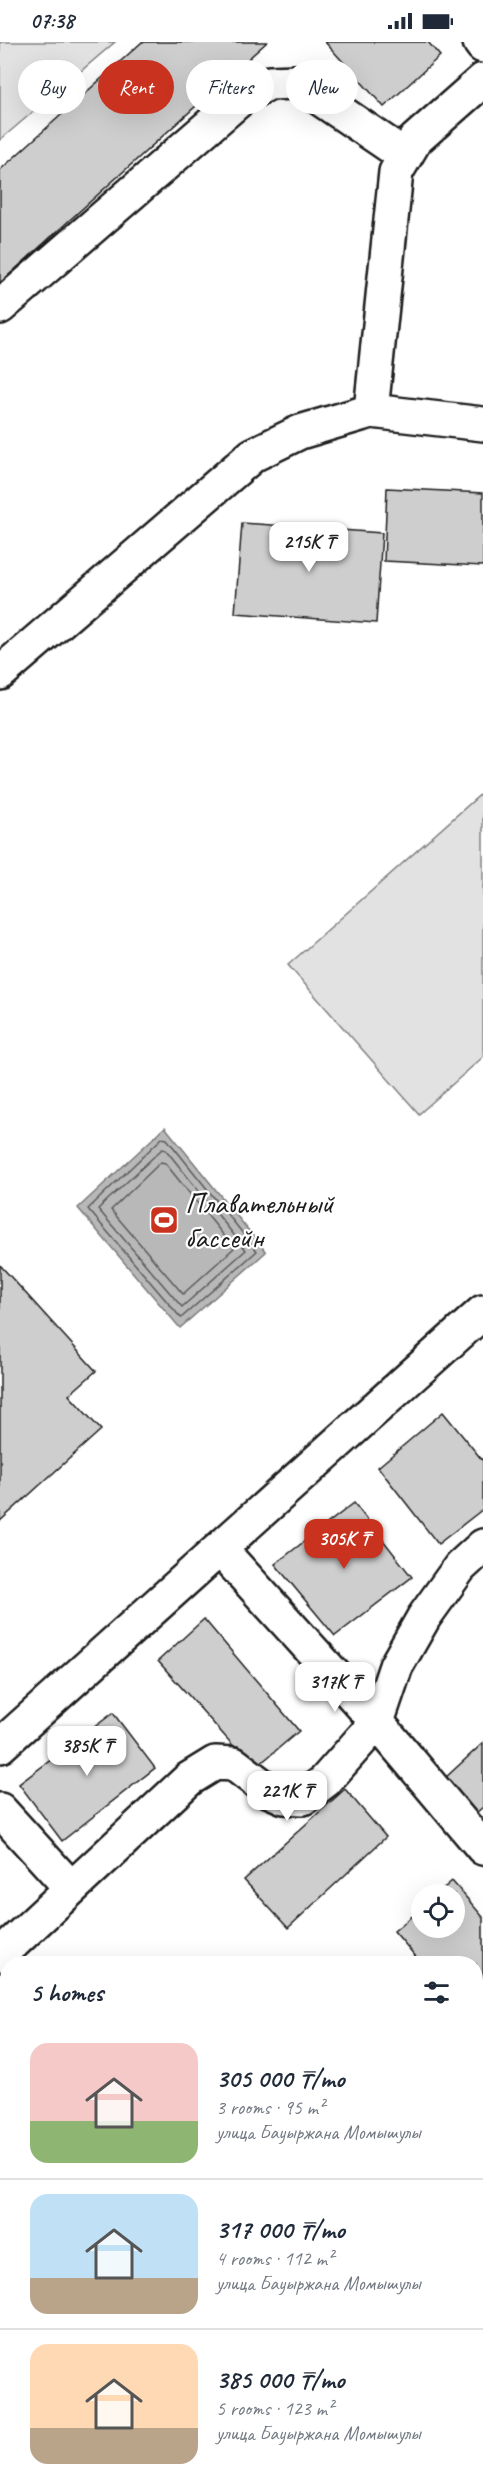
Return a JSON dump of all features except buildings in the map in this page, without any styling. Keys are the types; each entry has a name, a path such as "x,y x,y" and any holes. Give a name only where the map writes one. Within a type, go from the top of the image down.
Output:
{"street":[{"path":"480,42 483,46"},
{"path":"371,411 396,172 415,140 483,81"},
{"path":"0,307 246,94 269,83 296,82 405,156"},
{"path":"0,673 253,455 300,432 371,411 483,424"},
{"path":"0,1746 483,1312"},
{"path":"0,1955 189,1779 215,1763 234,1764 268,1790 284,1797 303,1798 325,1780 377,1722 396,1666 424,1617 460,1567 483,1546"},
{"path":"220,1550 377,1722 483,1848"},
{"path":"0,1810 71,1888"}],"shaded area":[{"path":"0,42 115,42 86,67 86,60 18,60 18,114 31,114 0,140"},
{"path":"483,792 483,1057 419,1114 288,965"}],"water":[{"path":"165,1127 266,1252 180,1328 78,1208"}],"place":[{"name":"Плавательный бассейн","path":"164,1220"}]}
